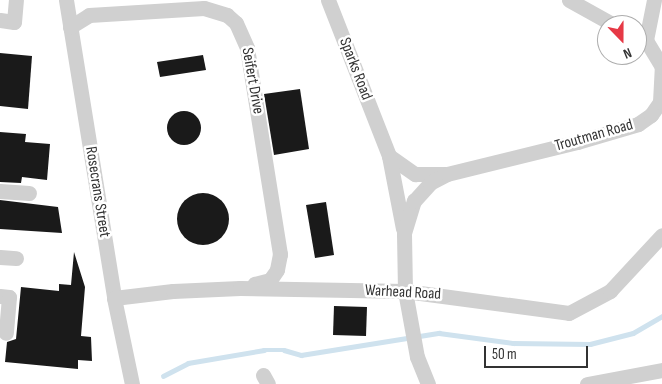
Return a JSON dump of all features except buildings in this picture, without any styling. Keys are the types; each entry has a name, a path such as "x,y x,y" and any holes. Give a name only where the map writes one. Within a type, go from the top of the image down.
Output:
{"street":[{"path":"7,21 16,0"},
{"name":"Rosecrans Street","path":"66,0 114,298 132,384"},
{"name":"Sparks Road","path":"328,0 382,139"},
{"path":"569,0 597,16"},
{"path":"647,20 654,0"},
{"name":"Seifert Drive","path":"70,27 89,15 204,8 227,15 243,34 280,254 277,270 270,280 240,288"},
{"name":"Troutman Road","path":"404,233 414,201 430,183 447,174 638,124 651,115 660,102 662,68 647,47"},
{"name":"Troutman Road","path":"382,139 389,156 404,233 405,291 412,337 428,384"},
{"name":"Troutman Road","path":"389,156 415,174 447,174"},
{"path":"0,191 30,193"},
{"name":"Warhead Road","path":"114,298 173,290 240,288 405,291 569,313 610,292 662,236"},
{"path":"0,257 16,258"},
{"path":"0,296 9,296 6,332"},
{"path":"587,384 662,370"}],"waterway":[{"path":"163,376 188,363 264,350 284,350 301,355 439,333 513,343 590,344 633,333 662,316"}]}
